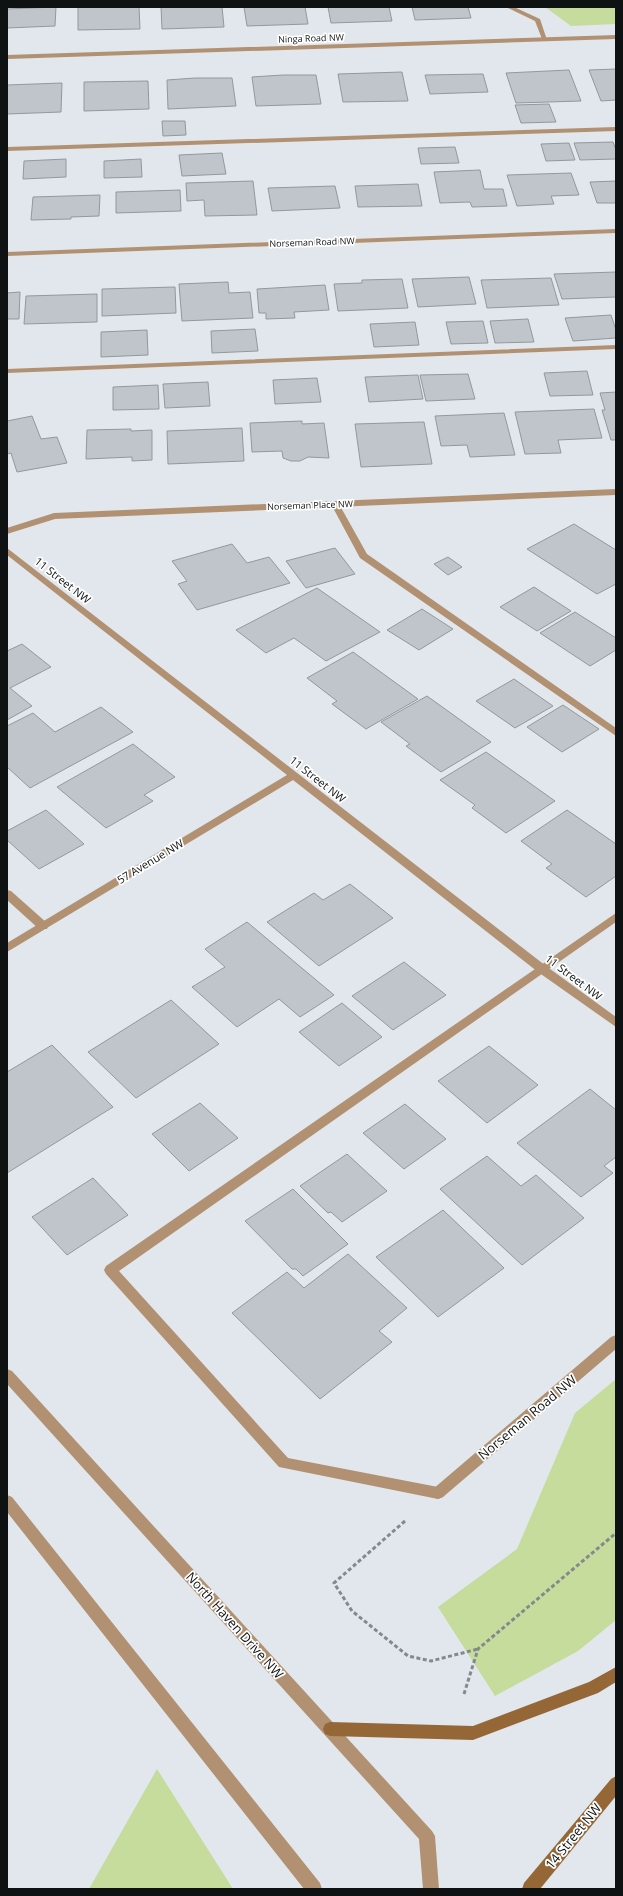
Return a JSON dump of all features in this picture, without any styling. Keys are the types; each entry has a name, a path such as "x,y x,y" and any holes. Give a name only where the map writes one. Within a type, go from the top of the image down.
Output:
{"main road":[{"path":"330,1728 473,1733 593,1688 616,1674"},
{"name":"14 Street NW","path":"530,1889 616,1784"}],"street":[{"path":"509,7 538,20 545,40"},
{"name":"Ninga Road NW","path":"7,57 616,37"},
{"path":"7,149 616,129"},
{"name":"Norseman Road NW","path":"7,254 616,231"},
{"path":"7,371 616,347"},
{"name":"Norseman Place NW","path":"7,531 54,516 616,492"},
{"path":"335,504 363,556 616,732"},
{"name":"11 Street NW","path":"7,552 542,969 616,1023"},
{"name":"57 Avenue NW","path":"7,948 294,775"},
{"path":"7,894 43,926"},
{"path":"438,1493 284,1463 110,1270 616,917"},
{"name":"Norseman Road NW","path":"438,1493 616,1341"},
{"name":"North Haven Drive NW","path":"7,1375 427,1836 430,1889"},
{"path":"7,1501 314,1889"}],"path":[{"path":"438,1493 334,1583 352,1611 408,1656 432,1661 478,1649 616,1533"},
{"path":"464,1694 478,1649"}],"green space":[{"path":"545,7 616,7 616,24 571,26"},
{"path":"616,1379 616,1620 578,1651 495,1696 438,1607 517,1549 575,1413"},
{"path":"157,1769 233,1889 89,1889"}],"building":[{"path":"56,7 55,26 7,28 7,9"},
{"path":"78,7 139,7 140,29 78,30"},
{"path":"161,7 222,7 224,27 162,29"},
{"path":"244,7 305,7 308,24 247,26"},
{"path":"328,7 389,7 392,21 331,23"},
{"path":"412,7 468,7 471,18 415,20"},
{"path":"616,69 616,100 601,101 589,70"},
{"path":"569,70 581,101 516,103 506,73"},
{"path":"402,72 408,101 343,102 338,74"},
{"path":"483,74 488,92 430,94 425,75"},
{"path":"316,75 321,104 256,106 252,77"},
{"path":"232,78 236,106 168,109 167,80"},
{"path":"148,81 149,109 84,111 84,82"},
{"path":"62,83 61,112 7,114 7,85"},
{"path":"549,104 556,122 521,123 515,105"},
{"path":"162,121 185,121 186,135 163,136"},
{"path":"613,142 616,150 616,159 580,160 574,143"},
{"path":"569,143 575,160 546,161 541,144"},
{"path":"455,147 459,163 421,164 418,148"},
{"path":"222,153 226,174 182,176 179,155"},
{"path":"66,159 66,177 23,179 24,161"},
{"path":"141,159 142,177 104,178 104,161"},
{"path":"480,170 484,189 503,189 507,206 472,207 470,202 440,203 434,172"},
{"path":"571,173 579,195 551,196 554,204 517,206 507,175"},
{"path":"253,181 257,215 205,216 204,200 187,201 186,183"},
{"path":"616,181 616,203 597,203 590,182"},
{"path":"418,184 422,206 358,207 355,186"},
{"path":"335,186 340,208 272,211 268,188"},
{"path":"180,190 181,211 116,213 116,192"},
{"path":"100,195 99,216 71,217 71,219 31,220 33,197"},
{"path":"616,272 616,297 562,299 554,274"},
{"path":"469,277 476,304 418,307 412,279"},
{"path":"551,278 559,305 487,308 481,280"},
{"path":"402,279 408,308 338,311 334,284 362,283 362,280"},
{"path":"228,282 229,293 250,292 253,318 182,321 179,284"},
{"path":"325,285 329,310 294,312 295,318 266,319 266,313 259,313 257,289"},
{"path":"175,287 176,313 102,316 102,289"},
{"path":"20,292 19,319 7,319 7,293"},
{"path":"97,294 97,322 24,324 26,296"},
{"path":"611,315 616,330 616,338 573,341 565,318"},
{"path":"528,319 534,342 495,343 490,321"},
{"path":"483,321 488,343 451,344 446,322"},
{"path":"415,322 419,345 374,347 370,324"},
{"path":"255,329 258,351 212,353 211,331"},
{"path":"147,330 148,355 101,357 101,332"},
{"path":"587,371 593,395 550,396 544,373"},
{"path":"468,374 475,399 426,401 420,375"},
{"path":"418,375 423,399 369,402 365,377"},
{"path":"317,378 321,402 275,404 273,380"},
{"path":"208,382 210,406 165,408 163,384"},
{"path":"158,385 159,409 113,410 113,387"},
{"path":"616,392 616,440 611,440 602,410 605,410 600,393"},
{"path":"594,409 602,438 558,440 561,453 525,454 515,412"},
{"path":"504,413 515,455 470,457 467,445 441,446 435,416"},
{"path":"32,416 41,439 57,437 67,463 17,472 11,453 7,454 7,421"},
{"path":"302,421 302,424 324,423 329,458 308,457 300,461 291,461 283,458 282,451 252,452 250,423"},
{"path":"424,422 432,464 361,467 355,424"},
{"path":"242,428 244,461 168,464 167,431"},
{"path":"131,429 131,431 152,430 152,460 132,461 132,457 86,459 87,430"},
{"path":"574,524 616,550 616,584 597,594 527,549"},
{"path":"232,544 247,563 269,557 290,583 197,610 178,584 187,581 172,561"},
{"path":"335,548 355,574 306,588 286,561"},
{"path":"448,557 462,567 448,575 434,564"},
{"path":"534,587 571,611 537,631 500,607"},
{"path":"317,588 380,632 326,661 294,638 266,653 236,630"},
{"path":"422,609 453,629 419,650 387,630"},
{"path":"575,612 616,638 616,650 590,666 540,633"},
{"path":"22,644 51,667 10,688 32,706 7,720 7,651"},
{"path":"353,652 418,699 366,729 332,704 337,701 307,678"},
{"path":"514,679 553,706 515,728 476,701"},
{"path":"427,696 491,742 441,772 406,746 410,744 381,722"},
{"path":"563,705 599,729 562,752 527,727"},
{"path":"101,707 133,732 30,788 7,767 7,726 33,713 55,732"},
{"path":"133,744 175,777 144,795 153,801 106,828 57,787"},
{"path":"486,752 555,801 506,833 472,808 475,805 440,780"},
{"path":"46,810 84,844 39,869 7,840 7,831"},
{"path":"567,810 616,844 616,876 586,897 546,868 552,864 521,841"},
{"path":"350,884 393,918 319,966 267,922 314,893 323,900"},
{"path":"247,922 334,995 300,1017 279,999 237,1027 192,987 225,967 205,949"},
{"path":"404,962 446,995 393,1030 352,996"},
{"path":"171,1000 219,1044 136,1098 88,1052"},
{"path":"342,1003 382,1037 339,1066 299,1032"},
{"path":"52,1045 113,1107 7,1173 7,1072"},
{"path":"489,1046 538,1085 487,1123 438,1081"},
{"path":"590,1089 616,1110 616,1157 604,1166 613,1173 581,1197 517,1143"},
{"path":"200,1103 238,1138 189,1171 152,1134"},
{"path":"405,1104 446,1139 404,1169 363,1133"},
{"path":"347,1154 387,1191 342,1222 331,1212 328,1213 300,1186"},
{"path":"487,1156 521,1186 536,1175 584,1218 522,1265 440,1189"},
{"path":"93,1178 128,1215 67,1255 32,1217"},
{"path":"293,1189 348,1244 303,1276 296,1269 292,1269 245,1221"},
{"path":"443,1210 504,1268 438,1317 376,1257"},
{"path":"348,1254 407,1308 379,1331 392,1342 320,1399 232,1313 287,1272 304,1288"}]}
